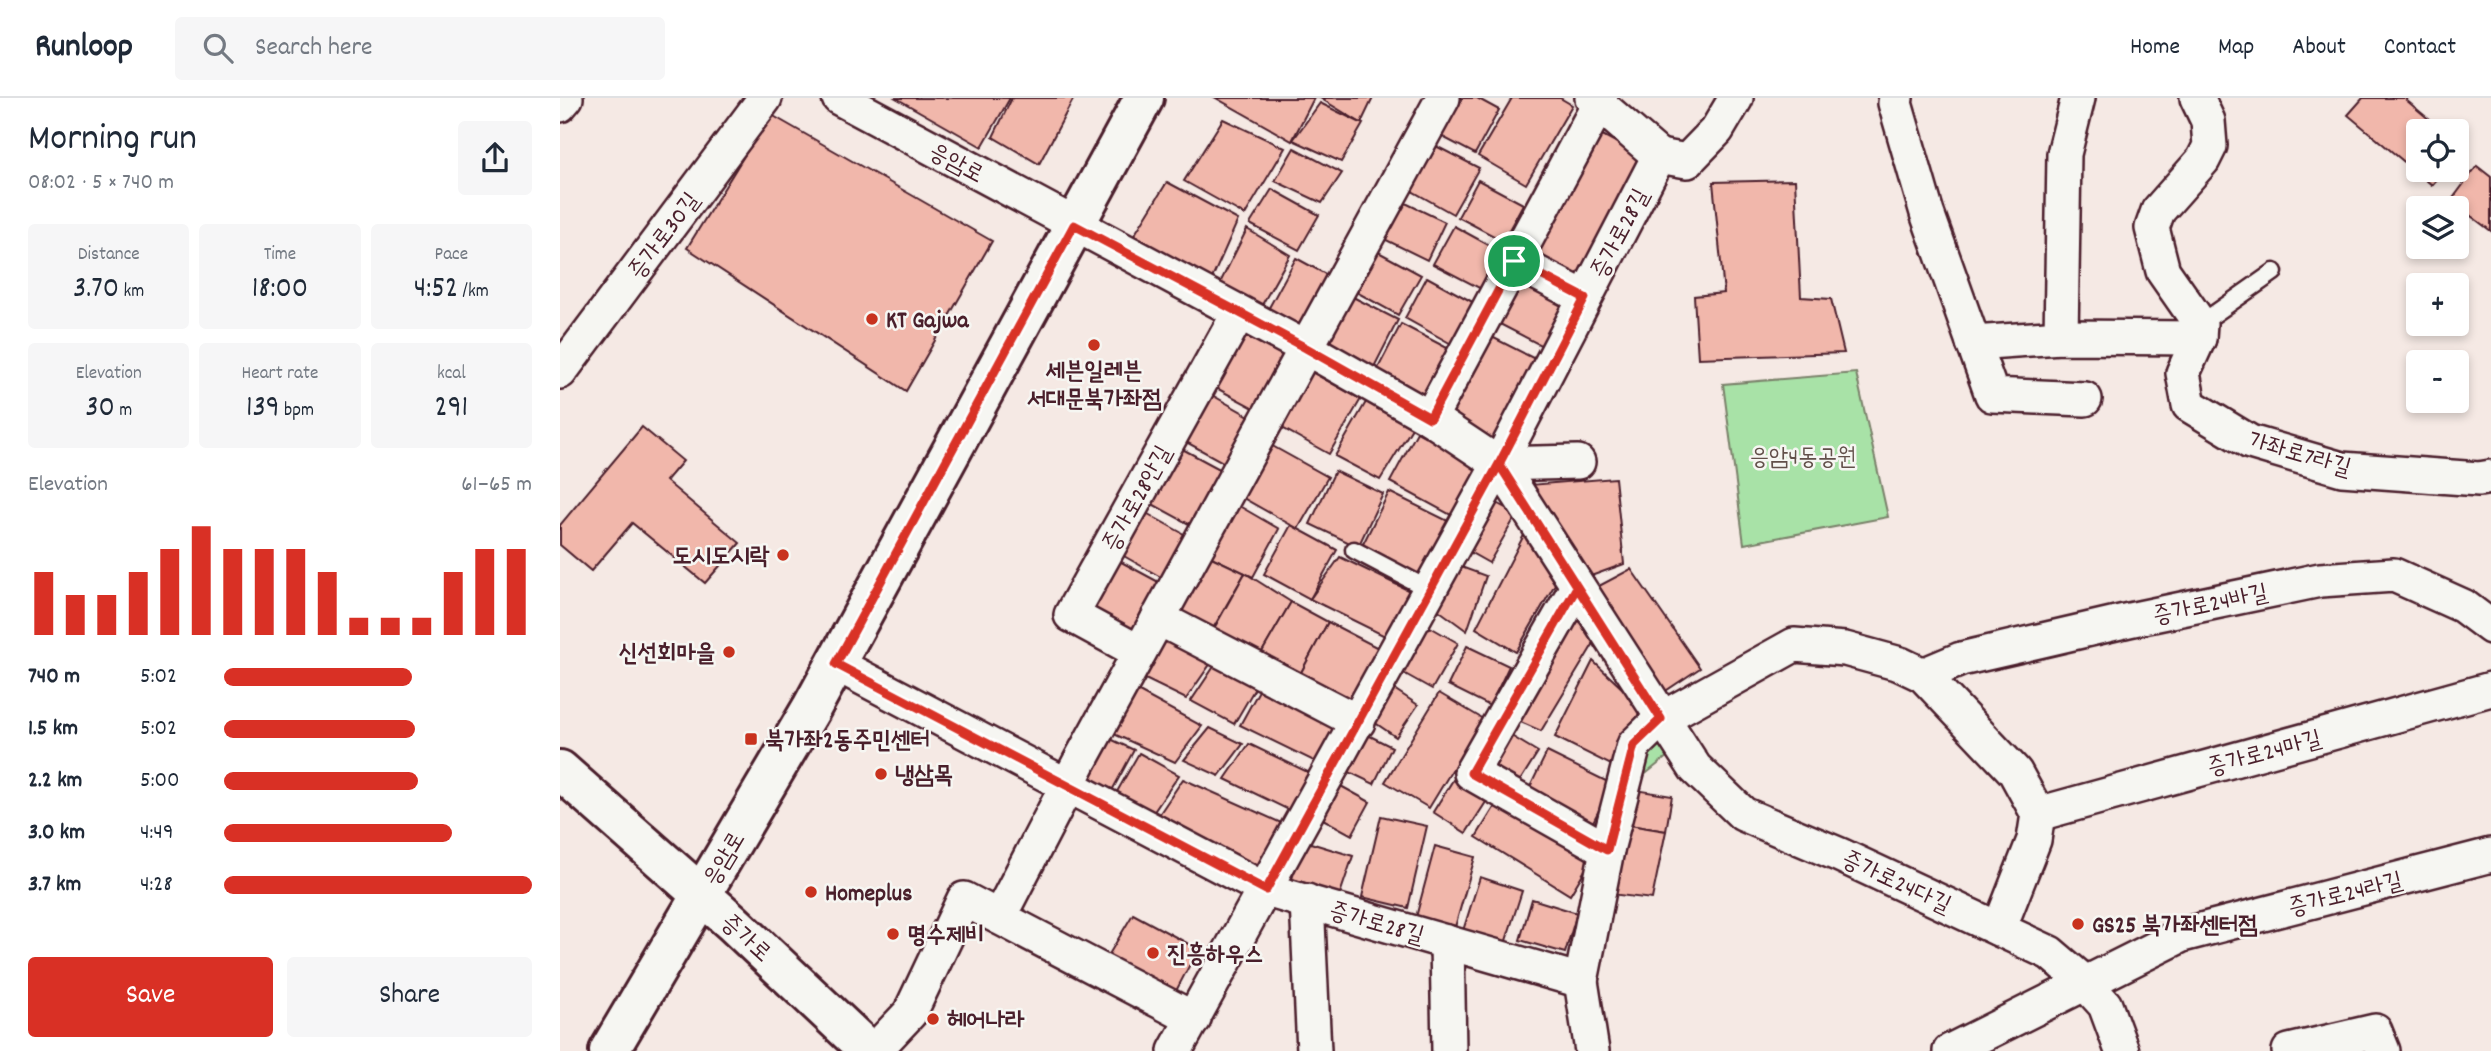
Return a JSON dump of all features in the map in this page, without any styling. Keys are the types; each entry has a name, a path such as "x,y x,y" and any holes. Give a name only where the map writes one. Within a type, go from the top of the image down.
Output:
{"main road":[{"name":"응암로","path":"609,1051 836,664 1144,98"},
{"name":"증가로","path":"560,770 872,1051"}],"street":[{"path":"560,105 566,98"},
{"name":"증가로30길","path":"560,372 765,98"},
{"name":"응암로","path":"839,98 1306,348"},
{"path":"1194,1019 999,917 1139,652 1443,98"},
{"path":"1430,418 1595,101 1659,156 1687,161 1717,130 1735,98"},
{"path":"1896,98 1895,103 1927,213 1992,395 2085,399"},
{"path":"2061,337 2064,155 2078,98"},
{"path":"1973,343 2199,331 2163,271 2152,228 2158,211 2203,160 2210,146 2208,121 2197,98"},
{"name":"증가로28길","path":"1175,1051 1499,464 1659,156"},
{"path":"1514,261 1585,298"},
{"name":"증가로28안길","path":"1139,652 1071,615 1239,313"},
{"name":"가좌로7라길","path":"2199,331 2183,373 2189,405 2250,442 2342,469 2489,485"},
{"path":"1306,348 1430,418 1499,464 1578,462"},
{"name":"증가로24다길","path":"1499,464 1695,768 1743,814 1840,855 2050,953 2084,982 2105,1005 2122,1051"},
{"name":"증가로24바길","path":"1923,675 1961,659 2320,580 2394,575 2463,606 2491,627"},
{"path":"1577,587 1471,773 1607,850"},
{"path":"1158,618 1358,722"},
{"path":"1592,1051 1581,981 1607,850 1634,745 1661,719 1794,645 1845,649 1900,664 1923,675 2015,772 2038,814 2034,840 1998,929"},
{"path":"836,664 1266,890"},
{"name":"증가로24마길","path":"2038,814 2491,688"},
{"name":"증가로24라길","path":"1950,1051 2182,935 2491,855"},
{"name":"증가로28길","path":"1266,890 1581,981"},
{"name":"증가로","path":"872,1051 910,1013 964,899 999,917"},
{"name":"증가로28길","path":"1307,901 1314,1051"},
{"name":"증가로28길","path":"1447,942 1449,1051"},
{"path":"2289,1051 2379,1041"}],"lane":[{"path":"2199,331 2274,272"},
{"path":"1354,550 1430,590"}],"green space":[{"name":"응암4동공원","path":"1856,373 1888,517 1744,544 1723,384"},
{"path":"1653,726 1668,756 1643,776 1634,745"}],"building":[{"path":"896,98 1010,98 982,147"},
{"path":"1012,98 1074,98 1039,164 993,137"},
{"path":"1216,98 1314,98 1292,141"},
{"path":"1320,98 1373,98 1361,123"},
{"path":"1457,98 1477,98 1499,110 1475,154 1437,134"},
{"path":"1512,98 1560,98 1572,105 1526,184 1478,156"},
{"path":"2363,98 2408,98 2406,100 2429,119 2406,119 2406,163 2348,115"},
{"path":"1320,103 1363,124 1341,162 1293,140"},
{"name":"KT Gajwa","path":"770,114 992,241 906,391 687,248"},
{"path":"1223,119 1285,148 1245,215 1184,181"},
{"path":"1597,132 1647,159 1580,286 1529,259"},
{"path":"1428,142 1479,168 1453,214 1405,187"},
{"path":"1294,148 1342,173 1322,203 1275,181"},
{"path":"2477,166 2491,177 2491,231 2469,214 2469,196 2455,196 2465,182 2469,182 2469,177"},
{"path":"1478,180 1523,204 1503,241 1458,217"},
{"path":"1795,180 1801,297 1831,299 1844,353 1698,358 1694,296 1724,293 1713,182"},
{"path":"1167,182 1238,220 1211,281 1130,242"},
{"path":"1272,189 1319,215 1299,250 1250,224"},
{"path":"1395,198 1445,222 1427,260 1376,235"},
{"path":"1454,226 1507,255 1487,292 1433,264"},
{"path":"1247,229 1290,255 1258,312 1217,289"},
{"path":"1371,248 1421,275 1398,315 1349,288"},
{"path":"1296,258 1331,277 1304,335 1265,315"},
{"path":"1518,275 1572,302 1548,349 1494,321"},
{"path":"1427,277 1478,305 1455,346 1405,318"},
{"path":"1347,294 1398,320 1373,369 1322,343"},
{"path":"1240,324 1294,352 1261,412 1207,383"},
{"path":"1401,324 1451,350 1424,402 1374,376"},
{"path":"1484,333 1537,360 1492,445 1440,418"},
{"path":"1308,370 1361,399 1329,454 1277,425"},
{"path":"1203,390 1256,420 1230,466 1177,437"},
{"path":"1366,402 1412,428 1380,480 1335,456"},
{"path":"642,427 683,461 666,481 740,543 705,583 632,523 591,571 560,545 560,525"},
{"path":"1417,432 1488,470 1460,520 1390,482"},
{"path":"1267,443 1328,477 1298,529 1238,495"},
{"path":"1175,445 1227,473 1196,528 1145,500"},
{"path":"1335,471 1383,494 1358,547 1310,524"},
{"path":"1615,478 1624,564 1591,576 1529,485"},
{"path":"1389,492 1454,524 1425,580 1361,548"},
{"path":"1493,501 1517,514 1489,563 1466,550"},
{"path":"1234,503 1279,529 1253,577 1205,554"},
{"path":"1139,509 1191,538 1166,580 1115,551"},
{"path":"1291,525 1337,550 1310,599 1264,574"},
{"path":"1525,533 1555,584 1516,652 1476,628"},
{"path":"1205,554 1245,573 1211,632 1173,610"},
{"path":"1112,557 1166,586 1136,639 1083,609"},
{"path":"1340,557 1418,595 1393,640 1310,599"},
{"path":"1453,564 1486,576 1467,631 1437,609"},
{"path":"1631,569 1700,668 1658,696 1599,586"},
{"path":"1245,573 1291,602 1258,659 1212,632"},
{"path":"1291,602 1328,622 1297,680 1258,659"},
{"path":"1575,614 1594,643 1541,731 1516,720"},
{"path":"1328,622 1386,652 1355,710 1297,680"},
{"path":"1425,624 1458,643 1432,689 1398,670"},
{"path":"1162,633 1213,660 1186,699 1139,676"},
{"path":"1467,646 1509,666 1490,706 1448,685"},
{"path":"1593,661 1642,707 1613,766 1555,737"},
{"path":"1217,662 1258,683 1234,724 1191,701"},
{"path":"1262,685 1340,725 1320,764 1240,725"},
{"path":"1128,686 1202,726 1175,762 1103,729"},
{"path":"1394,689 1418,705 1396,737 1371,720"},
{"path":"1439,693 1483,719 1429,808 1385,782"},
{"path":"1210,728 1243,744 1219,776 1184,760"},
{"path":"1364,733 1392,747 1374,784 1345,770"},
{"path":"1508,734 1538,752 1518,784 1489,766"},
{"path":"1102,735 1134,750 1108,798 1076,781"},
{"path":"1249,744 1314,775 1295,813 1225,779"},
{"path":"1547,752 1612,784 1593,822 1528,791"},
{"path":"1139,753 1179,775 1151,816 1114,797"},
{"path":"1183,779 1288,826 1263,875 1154,822"},
{"path":"1453,780 1486,802 1466,833 1433,812"},
{"path":"1339,785 1370,802 1352,835 1321,818"},
{"path":"1630,789 1672,796 1666,831 1623,824"},
{"path":"1500,798 1594,855 1570,895 1476,837"},
{"path":"1381,816 1427,826 1408,908 1362,897"},
{"path":"1623,824 1666,831 1652,899 1610,894"},
{"path":"1304,841 1353,856 1340,894 1292,879"},
{"path":"1435,846 1475,857 1455,927 1416,917"},
{"path":"1480,877 1522,891 1503,950 1461,937"},
{"path":"1532,899 1577,913 1565,953 1520,940"},
{"name":"진흥하우스","path":"1133,914 1198,949 1175,993 1108,956"}],"place":[{"name":"KT Gajwa","path":"872,319"},
{"name":"세븐일레븐 서대문북가좌점","path":"1094,345"},
{"name":"도시도시락","path":"783,555"},
{"name":"신선회마을","path":"729,652"},
{"name":"북가좌2동주민센터","path":"751,739"},
{"name":"냉삼목","path":"881,774"},
{"name":"Homeplus","path":"811,892"},
{"name":"GS25 북가좌센터점","path":"2078,924"},
{"name":"명수제비","path":"893,934"},
{"name":"진흥하우스","path":"1153,953"},
{"name":"헤어나라","path":"933,1019"}],"route":[{"path":"1514,261 1430,418 1306,348 1074,225 836,664 1266,890 1499,464 1661,719 1634,745 1607,850 1471,773 1577,587 1499,464 1585,298 1514,261"}]}
